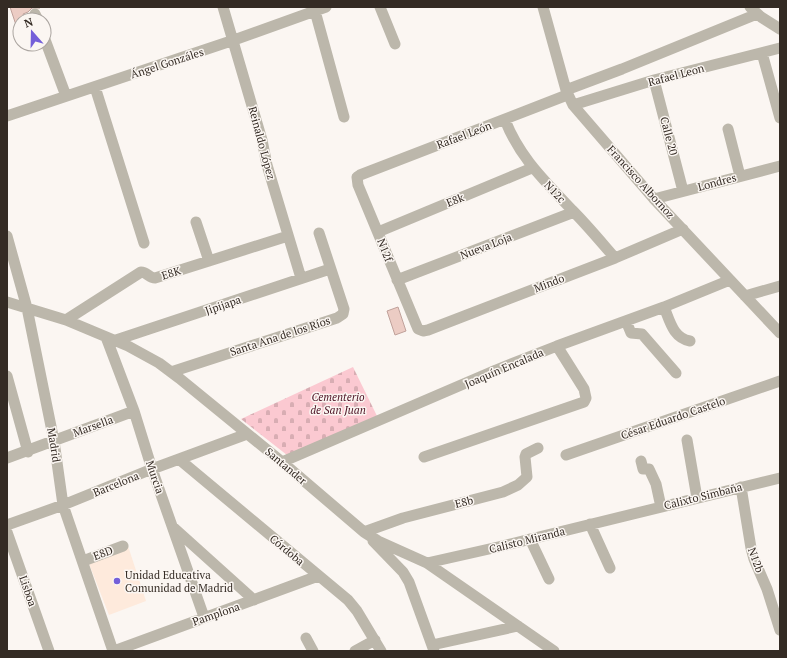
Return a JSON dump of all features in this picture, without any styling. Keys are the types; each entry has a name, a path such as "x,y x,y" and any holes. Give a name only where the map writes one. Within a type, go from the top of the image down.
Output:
{"street":[{"name":"Reinaldo López","path":"223,7 234,40 262,140 267,165 301,278"},
{"name":"Ángel Gonzáles","path":"7,116 234,40 326,7"},
{"path":"380,7 395,44"},
{"name":"Francisco Albornoz","path":"543,7 566,93 573,105 654,199 780,333"},
{"path":"753,10 780,29"},
{"name":"Rafael León","path":"360,175 505,120 753,10"},
{"path":"315,11 344,117"},
{"name":"Rafael Leon","path":"573,105 654,80 780,48"},
{"path":"50,52 66,96"},
{"path":"762,53 780,118"},
{"name":"Calle 20","path":"654,80 683,191"},
{"path":"95,87 144,243"},
{"name":"N12c","path":"505,120 517,145 532,168 615,258"},
{"path":"728,129 740,176"},
{"name":"Londres","path":"654,199 780,166"},
{"name":"E8k","path":"378,232 532,168"},
{"name":"N12f","path":"360,175 357,177 358,185 416,326"},
{"name":"Nueva Loja","path":"397,280 574,212"},
{"path":"196,222 209,261"},
{"name":"Mindo","path":"416,326 420,331 428,330 615,258 683,229"},
{"name":"Santa Ana de los Ríos","path":"171,372 341,316 344,309 319,233"},
{"name":"Madrid","path":"7,236 27,308 54,441 63,505 113,651"},
{"name":"E8K","path":"66,320 141,272 155,278 288,236"},
{"name":"Jipijapa","path":"111,339 330,269"},
{"name":"Joaquín Encalada","path":"282,462 496,370 664,307 730,280"},
{"path":"745,296 780,286"},
{"name":"Santander","path":"7,302 66,320 142,353 171,372 282,462 366,534 427,563 554,651"},
{"path":"664,307 676,335 683,340 690,341"},
{"path":"626,321 632,333 642,334 676,373"},
{"name":"Murcia","path":"111,339 152,470 204,617"},
{"path":"424,457 584,402 586,398 584,389 558,346"},
{"path":"7,376 28,452"},
{"name":"César Eduardo Castelo","path":"566,455 780,382"},
{"name":"Marsella","path":"7,458 28,452 134,411"},
{"name":"Barcelona","path":"7,525 247,434"},
{"path":"687,440 697,498"},
{"name":"E8b","path":"366,534 403,518 489,496 512,488 522,483 527,476 525,456 538,448"},
{"name":"Córdoba","path":"180,460 353,605 381,651"},
{"path":"640,461 643,469 649,469 652,472 661,507"},
{"name":"Calixto Simbaña","path":"626,515 780,478"},
{"name":"N12b","path":"741,487 751,548 754,559 767,589 780,630"},
{"name":"Calisto Miranda","path":"427,563 626,515"},
{"path":"590,524 610,568"},
{"path":"173,528 254,600"},
{"name":"Lisboa","path":"7,532 48,651"},
{"path":"366,534 403,572 409,582 433,648 518,626"},
{"path":"530,539 549,579"},
{"name":"E8D","path":"83,561 123,546"},
{"name":"Pamplona","path":"113,651 318,576"},
{"path":"306,638 313,651"},
{"path":"355,651 375,640"}],"shaded area":[{"name":"Unidad Educativa Comunidad de Madrid","path":"128,546 146,601 109,615 88,561"}],"green space":[{"name":"Cementerio de San Juan","path":"353,367 377,416 287,455 241,419"}],"building":[{"path":"10,7 40,7 32,8 28,12 12,13"},
{"path":"398,307 406,331 395,335 387,311"}],"place":[{"name":"Unidad Educativa Comunidad de Madrid","path":"117,581"}]}
